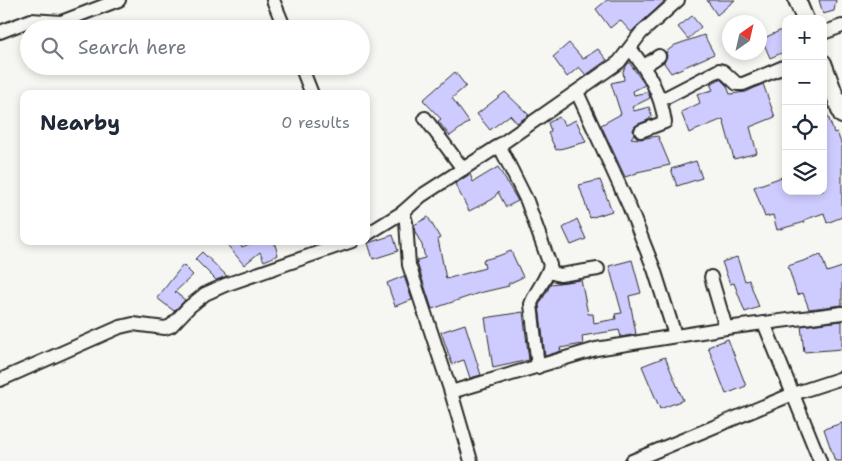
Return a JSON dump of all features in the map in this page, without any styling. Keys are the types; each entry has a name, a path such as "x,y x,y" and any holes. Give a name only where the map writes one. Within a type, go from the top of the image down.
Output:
{"main road":[{"path":"797,0 803,15"},
{"path":"827,74 842,115"}],"street":[{"path":"66,20 119,0"},
{"path":"273,0 281,20"},
{"path":"370,229 403,212 421,196 619,62 642,33 678,0"},
{"path":"0,32 20,24"},
{"path":"827,32 842,26"},
{"path":"630,48 644,66 661,100 665,122 642,131"},
{"path":"644,66 659,56"},
{"path":"661,100 719,70 723,71 737,84 743,84 782,68"},
{"path":"305,75 310,90"},
{"path":"577,92 654,268 675,335"},
{"path":"425,118 463,169"},
{"path":"499,145 527,201 550,265 549,272 534,297 532,304 538,367"},
{"path":"403,212 406,222 409,266 451,392 471,461"},
{"path":"0,380 120,327 133,324 165,328 171,326 199,298 225,284 340,245"},
{"path":"549,272 560,275 598,269"},
{"path":"711,277 726,328"},
{"path":"451,392 596,349 675,335 842,313"},
{"path":"764,323 820,461"},
{"path":"632,461 793,394 842,378"}],"building":[{"path":"607,0 666,0 631,32 620,20 610,28 596,9"},
{"path":"707,0 735,0 717,15"},
{"path":"819,0 836,0 834,11 823,14"},
{"path":"692,16 701,27 688,39 678,27"},
{"path":"782,30 782,53 770,58 767,51 767,37"},
{"path":"704,35 714,54 671,73 664,63 667,56 666,52 675,45"},
{"path":"569,43 583,59 598,49 607,60 586,75 579,67 567,77 553,57"},
{"path":"629,62 645,85 633,91 634,95 648,92 650,98 632,107 634,111 649,107 652,116 635,126 634,134 631,138 640,139 658,136 670,165 637,172 625,177 601,125 621,114 611,83 624,80 623,71"},
{"path":"455,72 466,86 452,98 469,122 450,136 438,121 441,119 423,100"},
{"path":"720,79 727,86 730,94 746,92 763,84 775,117 750,127 757,153 734,159 723,119 689,133 681,112 700,103 697,94 713,90 710,84"},
{"path":"505,92 529,115 517,123 510,115 490,130 477,114"},
{"path":"827,114 834,133 837,132 842,146 842,217 827,223 824,213 804,220 805,222 777,230 773,215 765,217 754,187 782,177 782,195 827,195"},
{"path":"559,117 565,125 576,120 586,142 556,150 548,133 551,131 548,123"},
{"path":"696,161 702,178 677,186 671,169"},
{"path":"498,167 518,201 506,207 498,192 493,199 469,211 455,184 470,174 473,182"},
{"path":"600,180 612,211 590,218 579,185"},
{"path":"428,217 440,238 438,239 446,279 485,268 483,260 511,251 523,277 508,284 509,286 479,293 432,309 417,263 417,260 425,258 414,225"},
{"path":"577,219 586,239 571,245 563,228"},
{"path":"393,235 398,251 373,259 369,245 370,242"},
{"path":"227,245 241,245 242,247 247,245 275,245 278,255 264,261 260,252 244,265"},
{"path":"202,252 227,276 216,280 195,259"},
{"path":"821,255 827,272 842,267 842,305 809,309 803,293 797,295 788,266"},
{"path":"737,257 745,281 749,280 759,307 745,312 734,283 730,284 722,262"},
{"path":"632,260 641,293 629,296 636,334 621,337 619,330 582,336 583,344 560,348 561,351 545,356 539,305 551,284 581,280 588,314 593,314 594,323 616,319 615,314 622,313 609,266"},
{"path":"183,265 193,275 175,292 185,300 174,311 157,298"},
{"path":"404,276 412,300 395,306 387,283"},
{"path":"523,312 529,360 493,368 485,318"},
{"path":"842,321 842,349 804,352 801,326"},
{"path":"465,324 481,375 470,378 464,360 452,364 441,332"},
{"path":"728,339 746,386 726,394 708,347"},
{"path":"665,357 683,400 660,409 642,366"},
{"path":"842,423 842,461 835,461 824,429"}]}
